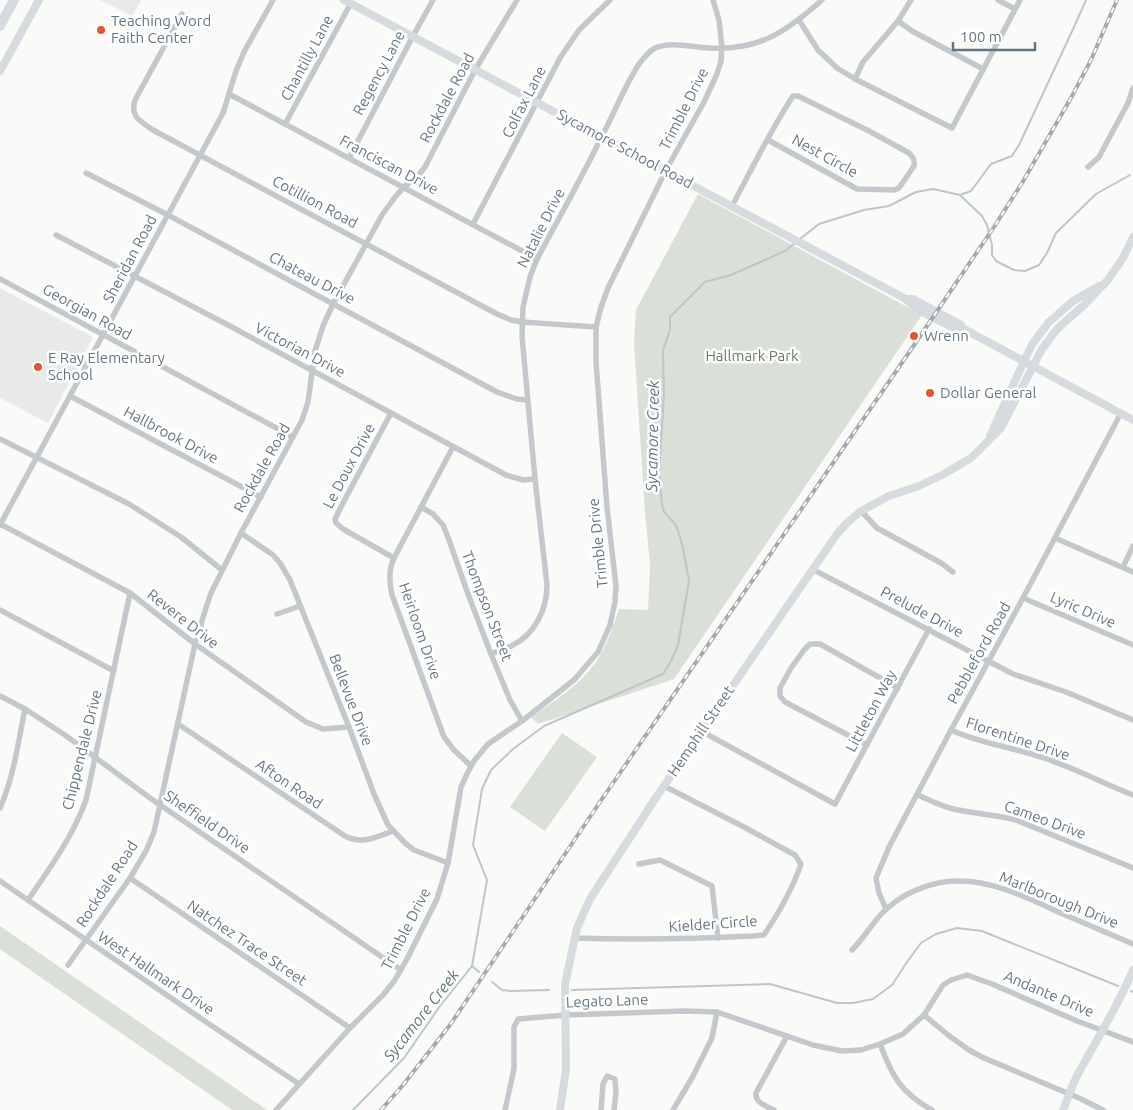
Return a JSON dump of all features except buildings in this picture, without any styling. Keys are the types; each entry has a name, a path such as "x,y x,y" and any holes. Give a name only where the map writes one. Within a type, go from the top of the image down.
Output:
{"highway":[{"path":"0,14 8,0"},
{"path":"0,26 14,0"}],"street":[{"path":"0,71 39,0"},
{"name":"Sheridan Road","path":"0,525 223,113 236,70 273,0"},
{"name":"Regency Lane","path":"349,158 433,0"},
{"name":"Rockdale Road","path":"68,965 130,878 146,851 154,832 195,644 205,611 222,570 241,532 293,437 305,411 315,351 333,304 382,216 395,197 425,167 475,70 518,0"},
{"name":"Colfax Lane","path":"473,224 560,58 579,30 610,0"},
{"name":"Trimble Drive","path":"276,1110 350,1028 383,995 401,970 437,899 448,863 462,787 471,766 480,753 488,744 522,721 574,680 598,652 605,638 614,607 616,586 606,497 596,362 596,327 600,307 608,288 666,170 713,84 721,61 722,49 719,20 713,0"},
{"name":"Natalie Drive","path":"491,654 522,640 537,622 545,604 547,586 527,400 522,322 527,286 538,259 633,74 648,54 656,48 676,45 722,49 755,44 777,35 800,20 822,0"},
{"path":"855,79 863,62 898,21 910,0"},
{"path":"998,0 1015,9"},
{"path":"800,20 818,50 837,68 952,128 1020,0"},
{"name":"Sycamore School Road","path":"348,2 906,299 910,304 958,330 962,328 1133,420"},
{"name":"Chantilly Lane","path":"286,124 348,2"},
{"name":"Cotillion Road","path":"182,14 142,86 133,107 138,120 200,156 497,314 522,322 596,327"},
{"path":"898,21 912,32 983,69"},
{"path":"1088,167 1099,157 1128,103 1133,88"},
{"name":"Franciscan Drive","path":"229,94 538,259"},
{"name":"Nest Circle","path":"793,96 798,96 909,153 915,162 899,188 894,190 857,189 768,140 793,96"},
{"path":"732,206 768,140"},
{"name":"Chateau Drive","path":"86,173 498,392 527,400"},
{"name":"Victorian Drive","path":"56,235 506,475 523,480 535,479"},
{"name":"Hemphill Street","path":"560,1110 566,1069 566,984 576,928 590,898 701,731 837,534 861,511 889,496 944,474 971,458 1001,428 1042,349 1057,329 1107,281 1123,258 1133,237"},
{"name":"Georgian Road","path":"0,279 293,437"},
{"name":"Hemphill Street","path":"987,442 1024,361 1033,344 1049,322 1073,301 1107,281"},
{"name":"Hallbrook Drive","path":"70,396 261,497"},
{"name":"Le Doux Drive","path":"391,413 335,519 336,523 343,529 394,558"},
{"name":"Pebbleford Road","path":"886,909 879,893 877,874 898,830 1121,413"},
{"path":"0,438 137,509 180,537 222,570"},
{"name":"Heirloom Drive","path":"453,447 394,558 389,576 392,595 440,727 448,743 471,766"},
{"name":"Thompson Street","path":"421,507 433,514 443,525 491,654 510,700 522,721"},
{"path":"861,511 877,528 941,563 953,572"},
{"name":"Revere Drive","path":"0,525 130,594 195,644 306,722 323,729 349,727"},
{"name":"Bellevue Drive","path":"241,532 280,562 290,580 388,825 414,850 448,863"},
{"path":"1055,538 1133,572"},
{"path":"1123,568 1133,546"},
{"name":"Prelude Drive","path":"812,569 1013,674 1066,692 1133,720"},
{"name":"Chippendale Drive","path":"28,900 69,838 86,800 130,594"},
{"name":"Lyric Drive","path":"1023,598 1133,646"},
{"path":"277,614 300,606"},
{"path":"0,610 114,671"},
{"name":"Littleton Way","path":"701,731 835,804 929,630"},
{"path":"867,745 785,702 780,696 780,688 804,650 810,644 820,644 898,688"},
{"name":"Sheffield Drive","path":"0,696 25,709 65,735 160,805 401,970"},
{"path":"0,808 7,793 25,709"},
{"name":"Afton Road","path":"178,724 353,840 364,840 393,831"},
{"name":"Florentine Drive","path":"951,730 985,743 1006,746 1044,758 1133,795"},
{"name":"Kielder Circle","path":"574,938 636,940 764,935 772,923 793,884 801,864 795,855 664,786"},
{"name":"Cameo Drive","path":"918,795 957,810 1016,820 1133,868"},
{"path":"638,864 660,860 712,886 718,938"},
{"name":"Natchez Trace Street","path":"130,878 350,1028"},
{"name":"Marlborough Drive","path":"852,950 886,909 905,895 920,888 956,880 1005,890 1133,944"},
{"name":"West Hallmark Drive","path":"0,881 298,1084"},
{"path":"1062,1110 1077,1076 1103,1031 1133,970"},
{"name":"Andante Drive","path":"954,978 968,975 974,976 1133,1042"},
{"name":"Legato Lane","path":"505,1110 514,1070 514,1027 518,1019 566,1015 684,1011 717,1012 813,1044 842,1051 861,1050 903,1034 924,1015 943,985 954,978"},
{"path":"674,1110 712,1038 717,1012"},
{"path":"924,1015 948,1035 984,1058 1103,1110"},
{"path":"774,1110 758,1101 756,1093 787,1036"},
{"path":"880,1044 892,1073 902,1087 932,1110"},
{"path":"601,1110 603,1084 607,1076 615,1079 616,1110"}],"shaded area":[{"path":"100,0 141,0 132,16"},
{"name":"E Ray Elementary School","path":"0,288 93,337 48,423 0,398"}],"green space":[{"name":"Hallmark Park","path":"698,194 922,315 674,679 538,724 531,717 575,685 596,662 603,650 619,609 648,610 650,564 634,343 636,310"},
{"path":"562,733 597,757 545,831 510,807"},
{"path":"0,926 267,1110 232,1110 0,949"}],"waterway":[{"name":"Sycamore Creek","path":"800,239 819,224 864,210 889,206 916,192 933,189 960,195 971,191 991,164 1012,156 1019,145 1086,0"},
{"path":"961,196 982,216 987,225 992,245 992,255 996,261 1014,270 1025,271 1039,265 1056,233 1096,194 1130,175"},
{"name":"Sycamore Creek","path":"353,1110 404,1058 440,1006 472,966 487,880 473,845 482,789 491,770 513,749 544,726 663,674 671,661 678,645 689,581 678,530 664,512 659,474 664,394 663,350 670,330 670,317 705,282 731,275 785,251 794,244"},
{"path":"572,990 770,984 837,1003 853,1003 873,999 892,985 921,943 936,934 957,928 982,931 1118,986"},
{"path":"472,966 479,972"},
{"path":"492,982 502,990 549,990"}],"railway":[{"path":"381,1110 450,1025 602,799 994,227 1071,98 1091,60 1117,0"}],"place":[{"name":"Teaching Word Faith Center","path":"101,30"},
{"name":"Wrenn","path":"914,336"},
{"name":"E Ray Elementary School","path":"38,367"},
{"name":"Dollar General","path":"930,393"}]}
